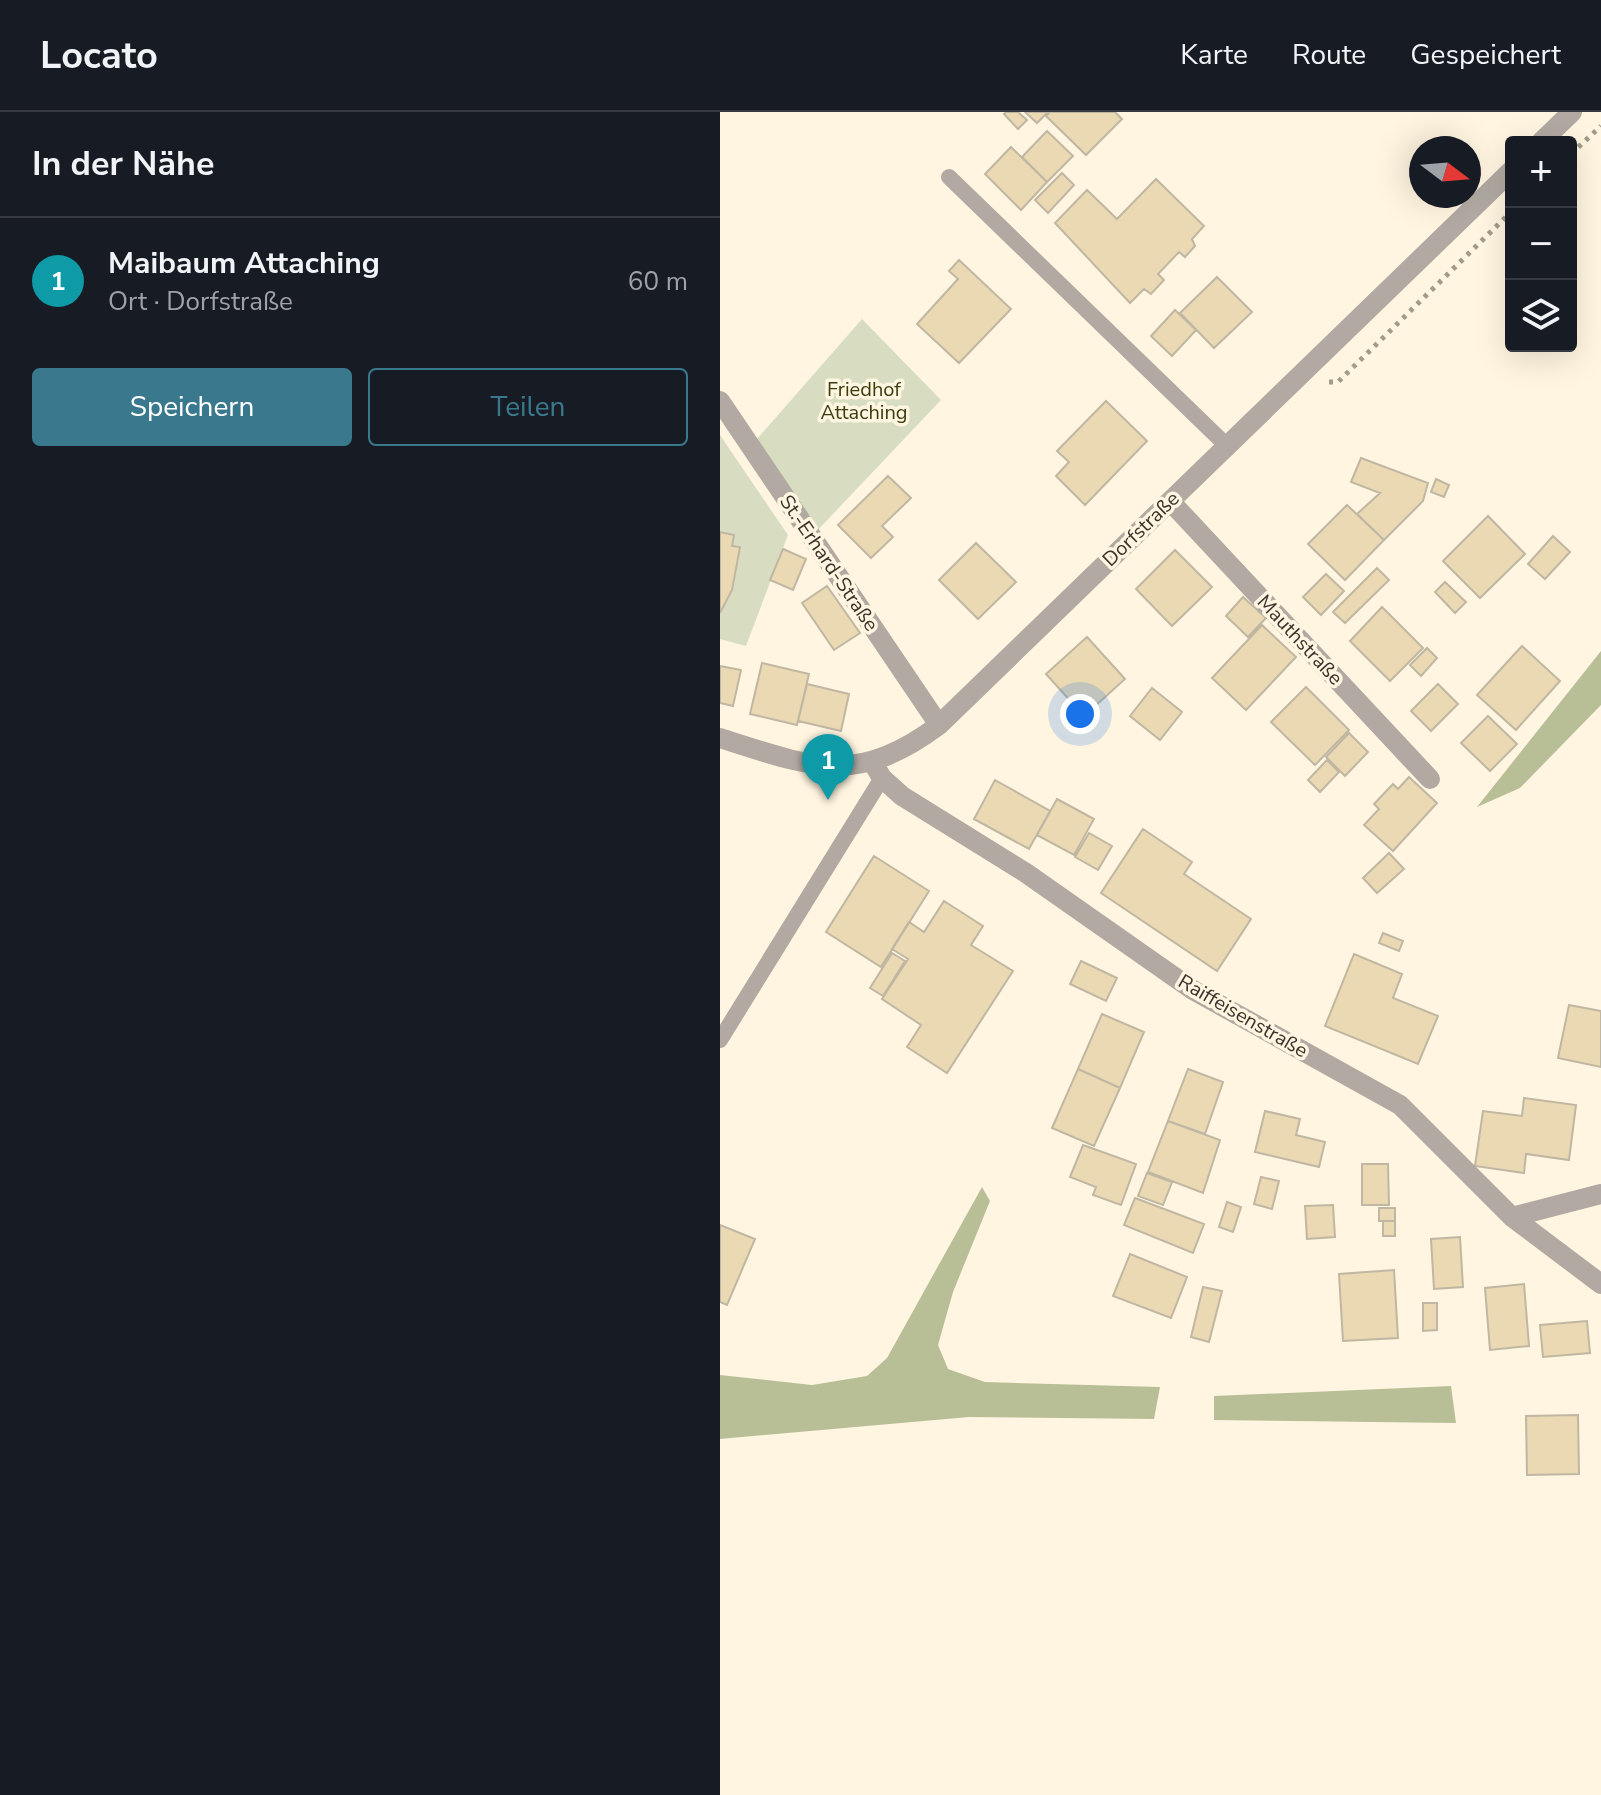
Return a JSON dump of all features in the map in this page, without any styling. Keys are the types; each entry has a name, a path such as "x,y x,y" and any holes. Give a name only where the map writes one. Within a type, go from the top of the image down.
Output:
{"street":[{"path":"1547,136 1572,112"},
{"name":"Dorfstraße","path":"720,738 800,763 878,771 939,725 1225,444 1505,177"},
{"name":"St.-Erhard-Straße","path":"720,401 939,725"},
{"name":"Mauthstraße","path":"1170,501 1430,779"},
{"name":"Raiffeisenstraße","path":"878,771 902,796 1026,873 1229,1013 1400,1105 1512,1217 1601,1284"},
{"path":"1512,1217 1601,1194"}],"lane":[{"path":"949,177 1225,444"},
{"path":"720,1040 878,771"}],"path":[{"path":"1577,148 1601,126"}],"green space":[{"name":"Friedhof Attaching","path":"862,319 941,400 815,533 756,440"},
{"path":"720,435 788,535 746,646 720,639"},
{"path":"1601,651 1601,705 1520,788 1477,807"},
{"path":"982,1187 990,1201 953,1292 938,1345 948,1369 985,1382 1160,1387 1154,1419 969,1417 720,1439 720,1375 812,1385 867,1376 887,1358"},
{"path":"1451,1386 1456,1423 1214,1420 1214,1396"}],"building":[{"path":"1018,112 1027,120 1018,129 1004,114"},
{"path":"1025,112 1048,112 1037,123"},
{"path":"1050,112 1115,112 1122,119 1086,155 1046,116"},
{"path":"1047,131 1073,156 1047,182 1022,157"},
{"path":"1011,147 1047,182 1021,210 985,174"},
{"path":"1062,173 1074,185 1048,213 1035,200"},
{"path":"1156,179 1204,226 1192,239 1195,246 1185,257 1179,252 1158,274 1164,280 1151,294 1144,289 1130,303 1055,223 1087,190 1117,219"},
{"path":"959,260 1011,309 959,363 917,324 958,279 949,271"},
{"path":"1217,277 1252,312 1214,348 1180,313"},
{"path":"1175,310 1196,330 1172,356 1151,336"},
{"path":"1106,401 1147,441 1085,505 1056,476 1069,462 1057,451"},
{"path":"1361,458 1428,483 1423,501 1384,540 1357,514 1380,493 1351,482"},
{"path":"888,476 911,498 882,526 893,537 871,558 838,525"},
{"path":"1436,479 1449,485 1444,497 1431,492"},
{"path":"1347,505 1384,540 1345,580 1308,544"},
{"path":"1488,516 1525,554 1480,598 1443,561"},
{"path":"720,532 734,535 732,546 740,547 732,590 720,613"},
{"path":"1553,536 1570,552 1545,579 1528,564"},
{"path":"976,543 1016,582 978,619 939,580"},
{"path":"783,549 806,559 793,590 770,580"},
{"path":"1175,550 1212,587 1172,626 1136,589"},
{"path":"1377,568 1389,580 1345,623 1333,612"},
{"path":"1326,574 1344,591 1321,615 1303,597"},
{"path":"1445,582 1466,602 1455,613 1435,592"},
{"path":"827,586 860,633 834,650 802,603"},
{"path":"1243,597 1266,618 1248,637 1226,616"},
{"path":"1382,607 1423,648 1390,681 1350,641"},
{"path":"1262,625 1296,657 1246,710 1212,678"},
{"path":"1087,637 1125,679 1084,716 1046,674"},
{"path":"1522,646 1560,681 1516,730 1477,695"},
{"path":"1427,648 1437,658 1421,676 1410,665"},
{"path":"762,663 809,674 797,725 750,714"},
{"path":"720,666 741,670 733,706 720,703"},
{"path":"807,684 849,694 841,731 798,721"},
{"path":"1438,684 1458,704 1431,731 1411,711"},
{"path":"1306,687 1349,730 1315,765 1271,722"},
{"path":"1152,688 1182,712 1160,740 1130,716"},
{"path":"1488,716 1517,744 1490,771 1461,743"},
{"path":"1349,733 1368,752 1345,776 1326,757"},
{"path":"1327,760 1339,772 1320,792 1308,780"},
{"path":"1409,777 1437,803 1393,851 1364,825 1379,809 1374,804 1393,784 1398,789"},
{"path":"995,780 1050,811 1029,849 974,819"},
{"path":"1057,799 1094,819 1074,855 1037,835"},
{"path":"1143,829 1192,862 1184,874 1251,919 1217,971 1101,893"},
{"path":"1089,833 1112,846 1098,870 1075,857"},
{"path":"1389,853 1404,869 1377,893 1363,878"},
{"path":"874,856 929,891 881,967 826,932"},
{"path":"944,901 983,926 971,945 1013,971 947,1073 907,1047 921,1025 882,999 908,959 892,949 909,922 924,932"},
{"path":"1383,933 1403,941 1399,951 1379,943"},
{"path":"892,953 905,961 883,996 870,988"},
{"path":"1354,954 1402,974 1393,998 1438,1016 1418,1064 1325,1026"},
{"path":"1081,961 1117,978 1106,1001 1070,984"},
{"path":"1569,1005 1601,1011 1601,1067 1558,1058"},
{"path":"1102,1014 1144,1032 1120,1088 1078,1069"},
{"path":"1078,1069 1120,1088 1094,1146 1052,1128"},
{"path":"1188,1069 1223,1082 1205,1134 1168,1121"},
{"path":"1524,1098 1576,1105 1569,1160 1526,1154 1524,1173 1475,1166 1483,1111 1522,1116"},
{"path":"1265,1111 1300,1119 1296,1135 1325,1142 1319,1167 1255,1152"},
{"path":"1168,1121 1220,1140 1203,1193 1148,1172"},
{"path":"1083,1145 1136,1164 1121,1205 1093,1195 1096,1187 1070,1177"},
{"path":"1362,1164 1388,1164 1389,1205 1362,1205"},
{"path":"1147,1173 1172,1182 1163,1205 1138,1196"},
{"path":"1261,1177 1279,1181 1272,1209 1254,1204"},
{"path":"1135,1198 1204,1224 1193,1253 1124,1225"},
{"path":"1227,1202 1241,1207 1233,1232 1219,1227"},
{"path":"1333,1205 1335,1237 1307,1239 1305,1206"},
{"path":"1379,1208 1395,1208 1395,1221 1379,1221"},
{"path":"1383,1221 1395,1221 1395,1236 1383,1236"},
{"path":"720,1225 755,1239 727,1305 720,1302"},
{"path":"1460,1237 1463,1287 1434,1289 1431,1239"},
{"path":"1130,1254 1187,1277 1171,1318 1113,1296"},
{"path":"1394,1270 1398,1338 1343,1341 1339,1274"},
{"path":"1524,1284 1529,1346 1490,1350 1485,1288"},
{"path":"1203,1287 1222,1291 1209,1342 1191,1337"},
{"path":"1423,1303 1437,1303 1437,1330 1423,1331"},
{"path":"1587,1321 1590,1353 1543,1357 1540,1325"},
{"path":"1578,1415 1579,1474 1527,1475 1526,1416"}],"place":[{"name":"Maibaum Attaching","path":"828,800"}]}
